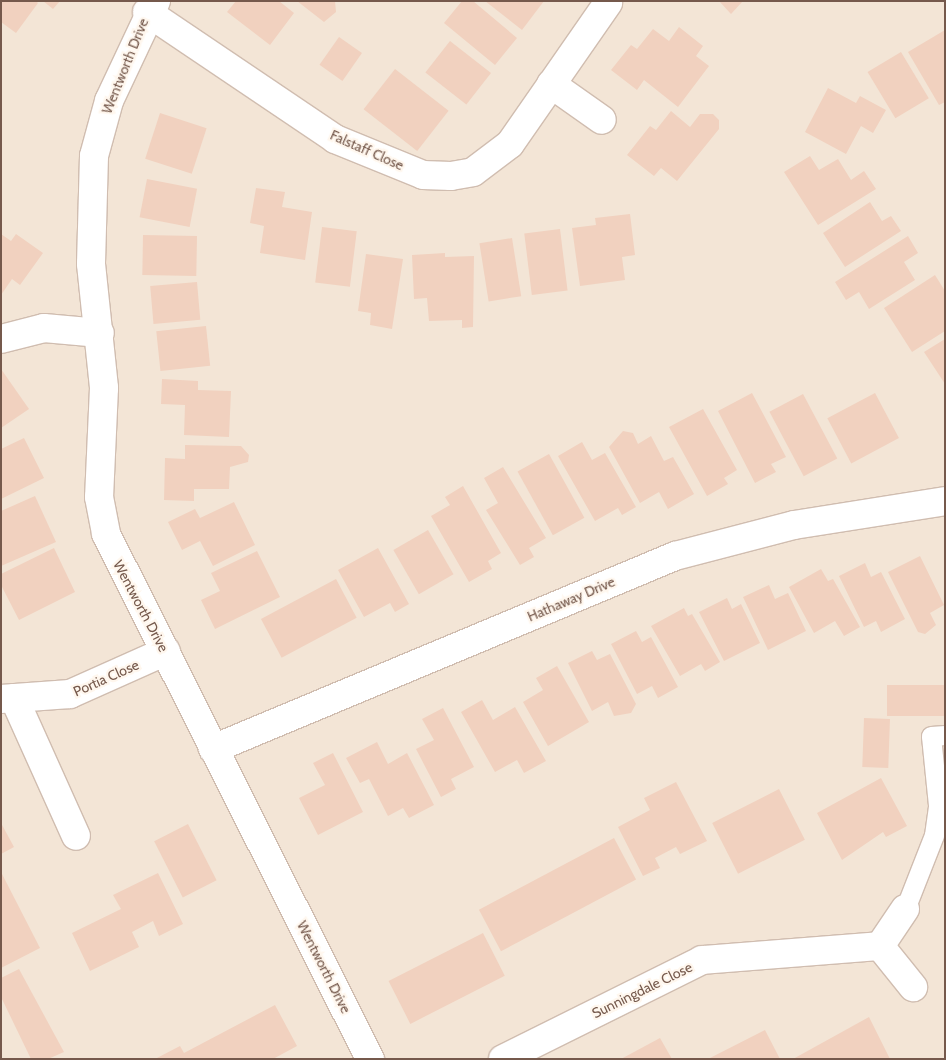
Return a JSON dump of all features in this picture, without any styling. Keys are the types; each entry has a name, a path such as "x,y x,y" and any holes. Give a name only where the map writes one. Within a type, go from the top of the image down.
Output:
{"street":[{"name":"Falstaff Close","path":"151,7 335,139 423,175 473,172 510,144 608,3"},
{"name":"Wentworth Drive","path":"151,7 108,100 94,156 91,264 100,334 104,388 99,497 106,534 122,573 166,651 213,749 370,1059"},
{"path":"550,84 602,120"},
{"path":"1,338 44,328 100,334"},
{"name":"Hathaway Drive","path":"213,749 675,556 794,525 945,501"},
{"name":"Portia Close","path":"76,836 8,698 70,694 166,651"},
{"path":"905,909 880,946 913,987"},
{"name":"Sunningdale Close","path":"503,1059 702,960 880,946"}],"lane":[{"path":"905,909 934,835 938,805 931,736 945,735"}],"shaded area":[{"path":"1,1 945,1 945,1059 1,1059"}],"building":[{"path":"1,1 36,1 38,3 16,33 1,22"},
{"path":"43,1 60,1 53,9"},
{"path":"236,1 279,1 294,13 270,45 227,12"},
{"path":"297,1 335,1 336,12 324,22"},
{"path":"462,1 473,1 517,38 495,65 444,23"},
{"path":"485,1 544,1 522,30"},
{"path":"719,1 743,1 731,14"},
{"path":"679,27 703,46 696,56 709,66 678,107 644,80 637,90 611,70 631,45 637,49 653,29 669,41"},
{"path":"945,30 945,102 939,105 908,52"},
{"path":"339,37 362,53 342,81 319,65"},
{"path":"450,41 491,73 466,105 425,73"},
{"path":"901,52 929,98 895,118 868,72"},
{"path":"395,69 449,111 417,151 364,109"},
{"path":"828,88 856,103 860,96 886,110 873,133 861,126 846,154 805,132"},
{"path":"671,111 690,127 700,114 713,114 719,120 719,129 677,181 661,168 654,176 627,155 650,126 656,130"},
{"path":"160,113 207,128 192,174 145,159"},
{"path":"810,156 819,170 838,159 851,180 864,171 876,189 818,225 784,172"},
{"path":"147,179 197,189 190,227 140,217"},
{"path":"256,188 285,192 282,207 312,212 305,260 260,253 264,226 250,223"},
{"path":"870,202 882,221 891,216 901,231 845,267 823,233"},
{"path":"630,214 635,255 622,257 625,280 580,286 572,228 596,225 595,218"},
{"path":"322,227 357,231 350,287 315,283"},
{"path":"560,229 568,291 532,295 524,233"},
{"path":"1,234 11,241 16,234 43,253 20,285 12,279 1,295"},
{"path":"143,235 197,236 196,276 142,275"},
{"path":"908,236 918,253 904,262 915,280 869,309 859,292 846,300 835,282"},
{"path":"512,238 521,296 489,301 479,243"},
{"path":"445,253 445,257 474,256 473,327 462,328 462,320 429,321 427,298 414,299 412,255"},
{"path":"366,254 403,259 392,329 370,325 371,313 358,311"},
{"path":"935,275 945,291 945,331 912,352 884,308"},
{"path":"197,282 200,320 153,324 150,286"},
{"path":"206,326 210,366 160,371 156,331"},
{"path":"945,339 945,384 924,352"},
{"path":"1,369 29,409 1,428"},
{"path":"162,379 198,381 198,390 231,391 229,437 184,435 185,405 161,404"},
{"path":"752,393 786,457 771,464 776,472 755,483 718,411"},
{"path":"875,393 899,438 851,463 827,418"},
{"path":"803,394 837,458 804,476 769,412"},
{"path":"703,409 737,470 724,478 728,484 707,496 669,427"},
{"path":"623,431 633,433 638,444 651,436 664,461 673,457 694,494 668,509 659,492 640,503 609,447"},
{"path":"24,438 44,478 1,499 1,449"},
{"path":"582,442 592,460 605,453 636,507 622,515 618,508 595,521 558,456"},
{"path":"185,445 241,446 249,455 248,462 230,467 229,489 194,489 194,501 164,500 165,458 185,459"},
{"path":"549,454 584,518 553,535 518,471"},
{"path":"503,467 546,538 529,548 534,557 520,565 486,510 498,503 484,478"},
{"path":"463,486 501,553 488,561 492,569 469,582 431,516 450,505 445,497"},
{"path":"35,496 56,542 1,566 1,511"},
{"path":"234,502 255,545 213,566 200,541 182,550 168,522 195,509 200,518"},
{"path":"428,530 454,574 419,594 393,550"},
{"path":"54,548 75,592 19,620 1,585 1,574"},
{"path":"378,548 409,604 395,612 390,603 364,617 338,570"},
{"path":"257,551 280,597 215,629 201,600 220,591 211,573"},
{"path":"920,556 944,605 930,613 936,625 925,634 918,632 888,572"},
{"path":"865,563 871,577 881,572 905,619 881,632 876,621 864,627 839,576"},
{"path":"821,569 828,581 833,579 860,627 844,636 835,621 814,633 789,587"},
{"path":"336,579 357,618 282,658 261,619"},
{"path":"769,585 775,599 788,593 806,631 768,650 743,597"},
{"path":"727,598 732,609 741,604 760,643 724,661 699,612"},
{"path":"684,608 688,616 692,614 720,662 705,671 701,664 680,676 651,626"},
{"path":"636,631 642,642 651,637 678,687 658,698 652,686 637,694 611,644"},
{"path":"592,651 597,660 610,654 636,704 631,713 614,716 608,702 592,711 568,663"},
{"path":"557,666 589,722 548,746 523,702 543,690 536,678"},
{"path":"887,685 945,685 945,716 887,716"},
{"path":"482,700 493,720 515,707 546,761 524,773 517,760 495,772 461,712"},
{"path":"443,708 474,767 451,779 456,789 441,797 416,749 434,740 422,719"},
{"path":"864,718 890,719 888,768 862,767"},
{"path":"377,742 388,764 407,753 434,805 409,818 403,808 388,816 369,779 360,783 346,758"},
{"path":"333,753 363,812 318,835 299,798 325,785 313,763"},
{"path":"881,778 907,826 886,837 883,832 842,860 817,813"},
{"path":"676,782 707,841 680,854 676,847 655,858 660,868 643,876 618,827 650,810 644,798"},
{"path":"779,789 805,840 738,874 712,823"},
{"path":"1,823 14,847 1,854"},
{"path":"188,824 217,880 183,897 154,841"},
{"path":"614,838 636,879 501,951 479,910"},
{"path":"1,872 40,948 1,968"},
{"path":"158,873 183,924 159,936 153,921 132,932 139,947 90,971 72,933 121,909 113,895"},
{"path":"483,933 505,976 410,1024 389,981"},
{"path":"19,969 64,1052 48,1059 31,1059 1,997 1,978"},
{"path":"275,1005 297,1046 273,1059 155,1059 180,1046 184,1053"},
{"path":"869,1017 890,1059 793,1059"},
{"path":"765,1030 780,1059 708,1059"},
{"path":"660,1038 672,1059 621,1059"}]}
